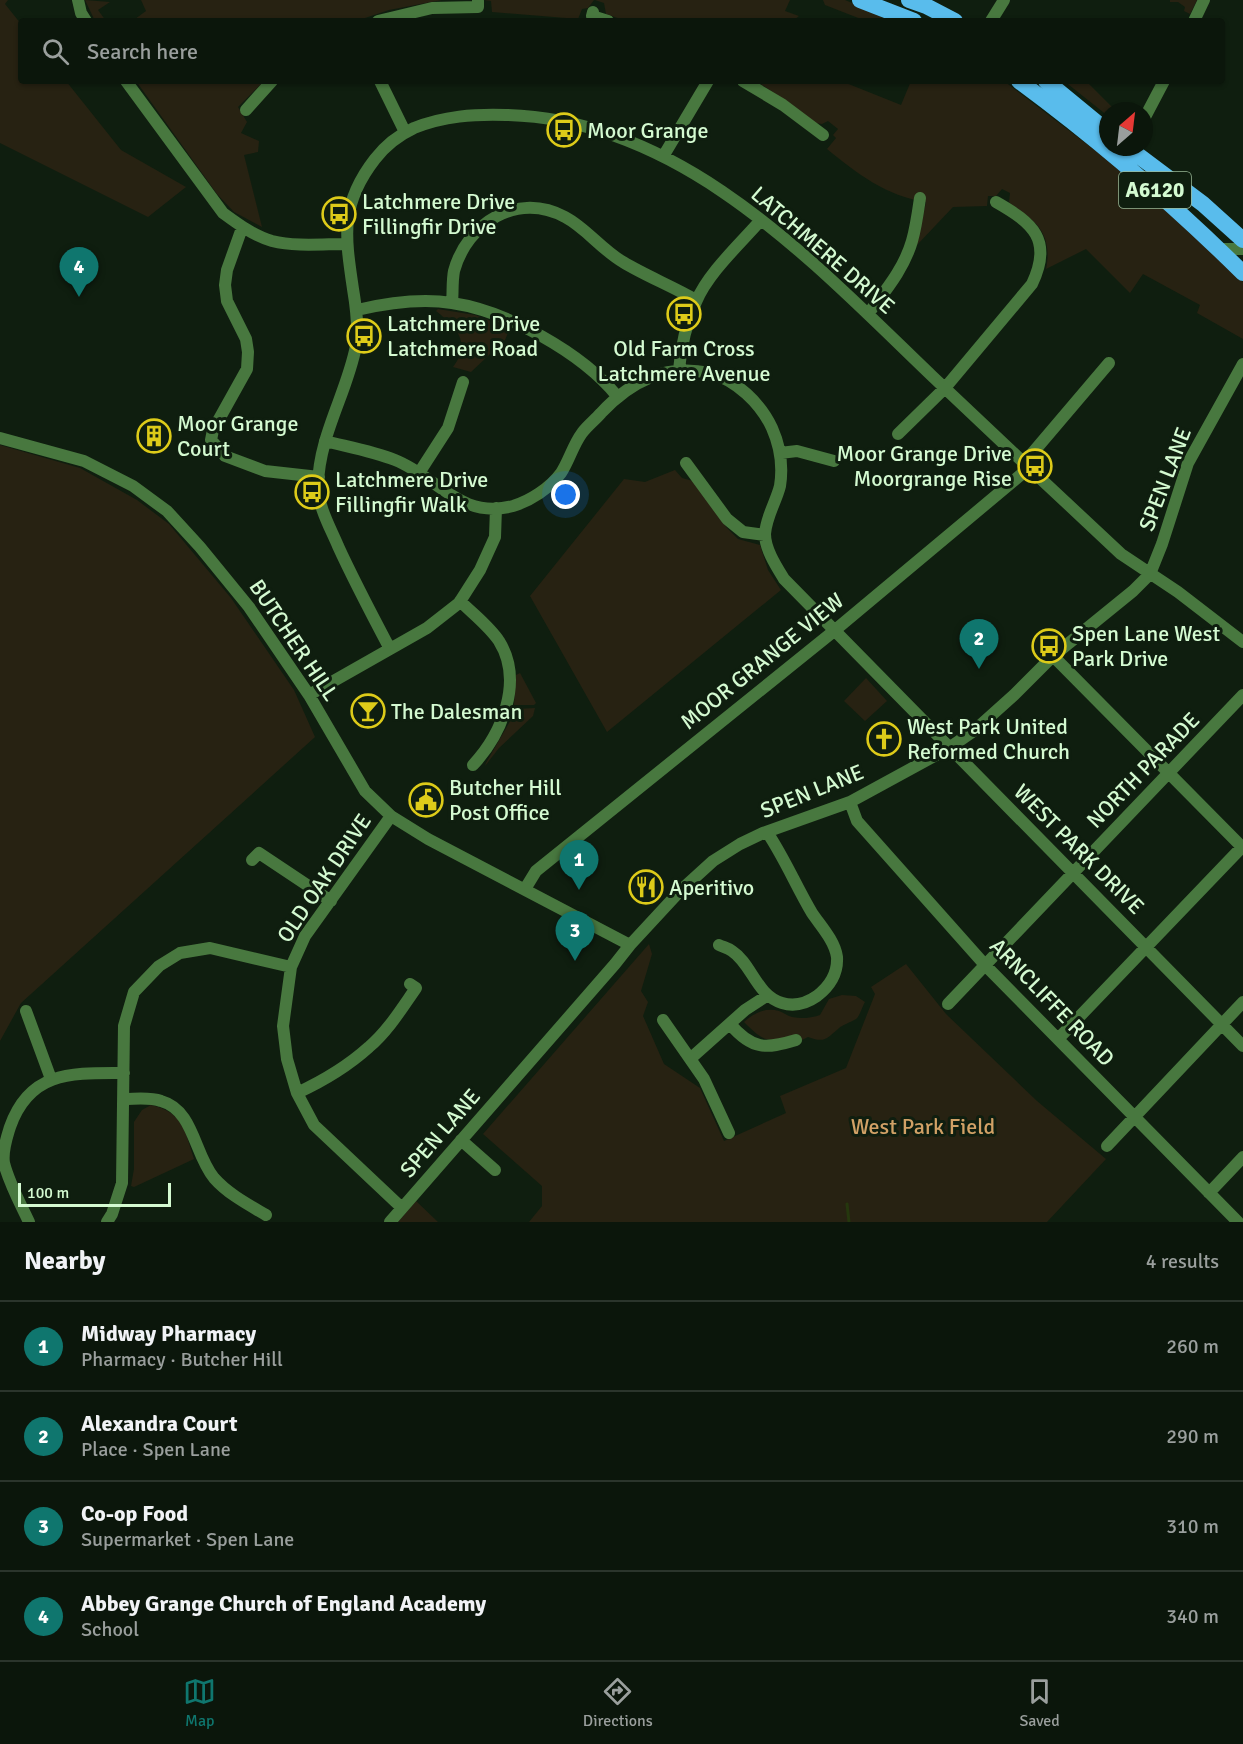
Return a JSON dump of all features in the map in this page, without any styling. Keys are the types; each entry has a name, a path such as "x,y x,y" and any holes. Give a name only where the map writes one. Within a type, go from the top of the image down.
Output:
{"highway":[{"path":"860,0 906,18"},
{"path":"909,0 949,18"},
{"name":"A6120","path":"1024,84 1099,133"},
{"path":"1050,84 1099,125"},
{"name":"A6120","path":"1131,156 1179,210 1243,273"},
{"name":"A6120","path":"1135,156 1203,204 1243,240"}],"street":[{"path":"78,0 84,18"},
{"path":"993,18 1004,0"},
{"path":"1195,18 1204,0"},
{"path":"390,18 432,8 478,7 478,1"},
{"path":"594,12 592,16 598,18"},
{"path":"128,84 223,213 242,228 272,241 347,244"},
{"path":"246,110 269,84"},
{"path":"381,84 405,132"},
{"path":"664,155 706,84"},
{"path":"748,84 783,105 822,135"},
{"path":"1153,102 1162,84"},
{"name":"LATCHMERE DRIVE","path":"390,649 354,581 323,511 318,490 325,441 356,343 357,310 347,244 347,214 362,176 383,150 405,132 447,117 484,114 531,116 566,121 627,139 664,155 699,176 797,249 1120,554 1178,592 1243,642"},
{"path":"868,314 904,262 912,241 920,198"},
{"path":"898,434 945,388 1032,284 1039,268 1040,249 1030,224 996,202"},
{"path":"452,303 454,272 464,248 479,227 505,211 537,208 564,216 621,261 696,300"},
{"path":"679,370 682,339 696,300 721,265 760,221"},
{"path":"242,228 227,270 225,285 227,301 246,339 247,369 213,430 211,440 225,456 265,471 319,477"},
{"path":"1218,249 1243,249"},
{"path":"357,310 388,303 452,303 490,313 525,328 563,349 604,379 617,396"},
{"name":"MOOR GRANGE VIEW","path":"525,889 536,871 834,631 1026,465 1109,363"},
{"name":"SPEN LANE","path":"390,1222 630,945 680,891 713,861 740,844 767,832 850,802 949,748 975,730 1053,656 1133,591 1150,574 1188,463 1243,364"},
{"path":"325,441 374,452 397,461 419,473 457,501 478,508 512,506 542,492 560,474 582,433 617,396 643,379 679,370 718,375 744,392 760,408 772,428 780,453 780,485 768,517 765,535 743,531 727,519 686,463"},
{"path":"419,473 448,428 463,382"},
{"name":"BUTCHER HILL","path":"0,438 84,461 133,486 167,511 249,607 309,695 365,791 391,816 428,839 630,945"},
{"path":"780,453 797,451 834,460"},
{"path":"309,695 427,628 460,601 480,570 495,537 496,508"},
{"name":"WEST PARK DRIVE","path":"765,535 771,557 784,579 1243,1046"},
{"path":"460,601 500,643 510,674 509,692 501,721 473,765"},
{"path":"1053,656 1243,848 1058,1039"},
{"name":"NORTH PARADE","path":"948,1004 1243,695"},
{"name":"ARNCLIFFE ROAD","path":"850,802 857,821 985,965 1238,1222"},
{"name":"OLD OAK DRIVE","path":"391,816 305,936 291,967 283,1026 287,1059 297,1093 314,1125 402,1208"},
{"path":"719,945 734,952 768,995 776,1001 790,1005 812,999 826,989 833,979 837,956 835,949 767,832"},
{"path":"259,852 331,901"},
{"path":"107,1222 122,1183 124,1026 134,992 159,966 180,952 210,948 291,967"},
{"path":"297,1093 325,1079 370,1047 397,1016 416,988 410,984"},
{"path":"690,1059 745,1010 768,995"},
{"path":"1107,1146 1243,1002"},
{"path":"26,1011 51,1079"},
{"path":"663,1020 705,1080 729,1133"},
{"path":"730,1024 742,1037 760,1047 776,1046 796,1040"},
{"path":"29,1222 4,1161 6,1138 16,1111 30,1093 51,1079 76,1073 124,1073"},
{"path":"124,1099 159,1100 171,1105 181,1113 214,1178 236,1197 266,1215"},
{"path":"461,1140 495,1170"},
{"path":"1209,1193 1243,1157"}],"green space":[{"path":"0,0 8,0 5,4 18,20 18,84 68,84 121,150 186,187 148,217 0,143"},
{"path":"85,0 110,2 98,10 104,18 94,18"},
{"path":"141,0 442,0 389,10 365,18 136,18 146,11"},
{"path":"484,0 594,0 588,8 582,9 578,18 492,12 491,1"},
{"path":"595,0 790,0 785,11 799,16 797,18 617,18 606,14 604,3"},
{"path":"823,0 845,0 882,17 858,18 825,5"},
{"path":"1170,0 1197,0 1190,14 1184,11 1185,7 1178,2 1170,2"},
{"path":"138,84 261,84 238,107 247,122 241,133 259,141 258,152 244,155 262,227 234,212 217,194"},
{"path":"761,84 848,84 901,105 910,84 1008,84 1099,153 1099,156 1103,156 1117,167 1243,282 1243,339 1197,313 1200,305 1143,274 1130,293 1086,249 1046,269 1048,255 1041,230 1011,205 1010,193 1002,189 996,196 988,196 987,206 953,207 917,245 926,202 898,195 861,175 827,149 836,138 833,135 838,129 828,121 822,124 815,123"},
{"path":"1068,84 1089,84 1107,102 1099,102 1099,109"},
{"path":"438,309 475,315 510,328 505,340 471,372 453,367 459,358 461,343 455,329 436,311"},
{"path":"0,445 80,468 137,500 169,524 231,598 294,690 315,737 21,1003 0,1041"},
{"path":"675,470 682,478 693,481 727,528 738,539 760,545 768,570 781,590 607,732 530,596 624,479 645,482"},
{"path":"520,673 536,703 534,705 514,705 516,675"},
{"path":"866,678 887,701 865,721 844,701"},
{"path":"535,708 533,716 499,748 485,766 517,709"},
{"name":"West Park Field","path":"649,944 652,954 641,991 648,1002 643,1016 664,1064 700,1088 724,1141 786,1113 780,1096 846,1068 875,994 871,987 906,964 946,1014 1037,1101 1106,1159 1047,1222 529,1222 542,1206 542,1186 483,1134"},
{"path":"842,995 856,996 865,1002 856,1019 825,1039 818,1040 808,1037 802,1040 798,1034 768,1040 758,1035 744,1022 764,1010 779,1011 796,1018 817,1016 820,1015 829,999"},
{"path":"151,1105 170,1112 181,1124 194,1159 134,1187 131,1186 134,1169 134,1122 142,1110"},
{"path":"416,1201 438,1222 398,1222"}],"waterway":[{"path":"847,1204 849,1222"}],"place":[{"name":"Moor Grange","path":"564,130"},
{"name":"Latchmere Drive Fillingfir Drive","path":"339,214"},
{"name":"Abbey Grange Church of England Academy","path":"79,297"},
{"name":"Old Farm Cross Latchmere Avenue","path":"684,314"},
{"name":"Latchmere Drive Latchmere Road","path":"364,336"},
{"name":"Moor Grange Court","path":"154,436"},
{"name":"Moor Grange Drive Moorgrange Rise","path":"1035,466"},
{"name":"Latchmere Drive Fillingfir Walk","path":"312,492"},
{"name":"Spen Lane West Park Drive","path":"1049,646"},
{"name":"Alexandra Court","path":"979,669"},
{"name":"The Dalesman","path":"368,711"},
{"name":"West Park United Reformed Church","path":"884,739"},
{"name":"Butcher Hill Post Office","path":"426,800"},
{"name":"Aperitivo","path":"646,887"},
{"name":"Midway Pharmacy","path":"579,890"},
{"name":"Co-op Food","path":"575,961"}]}
